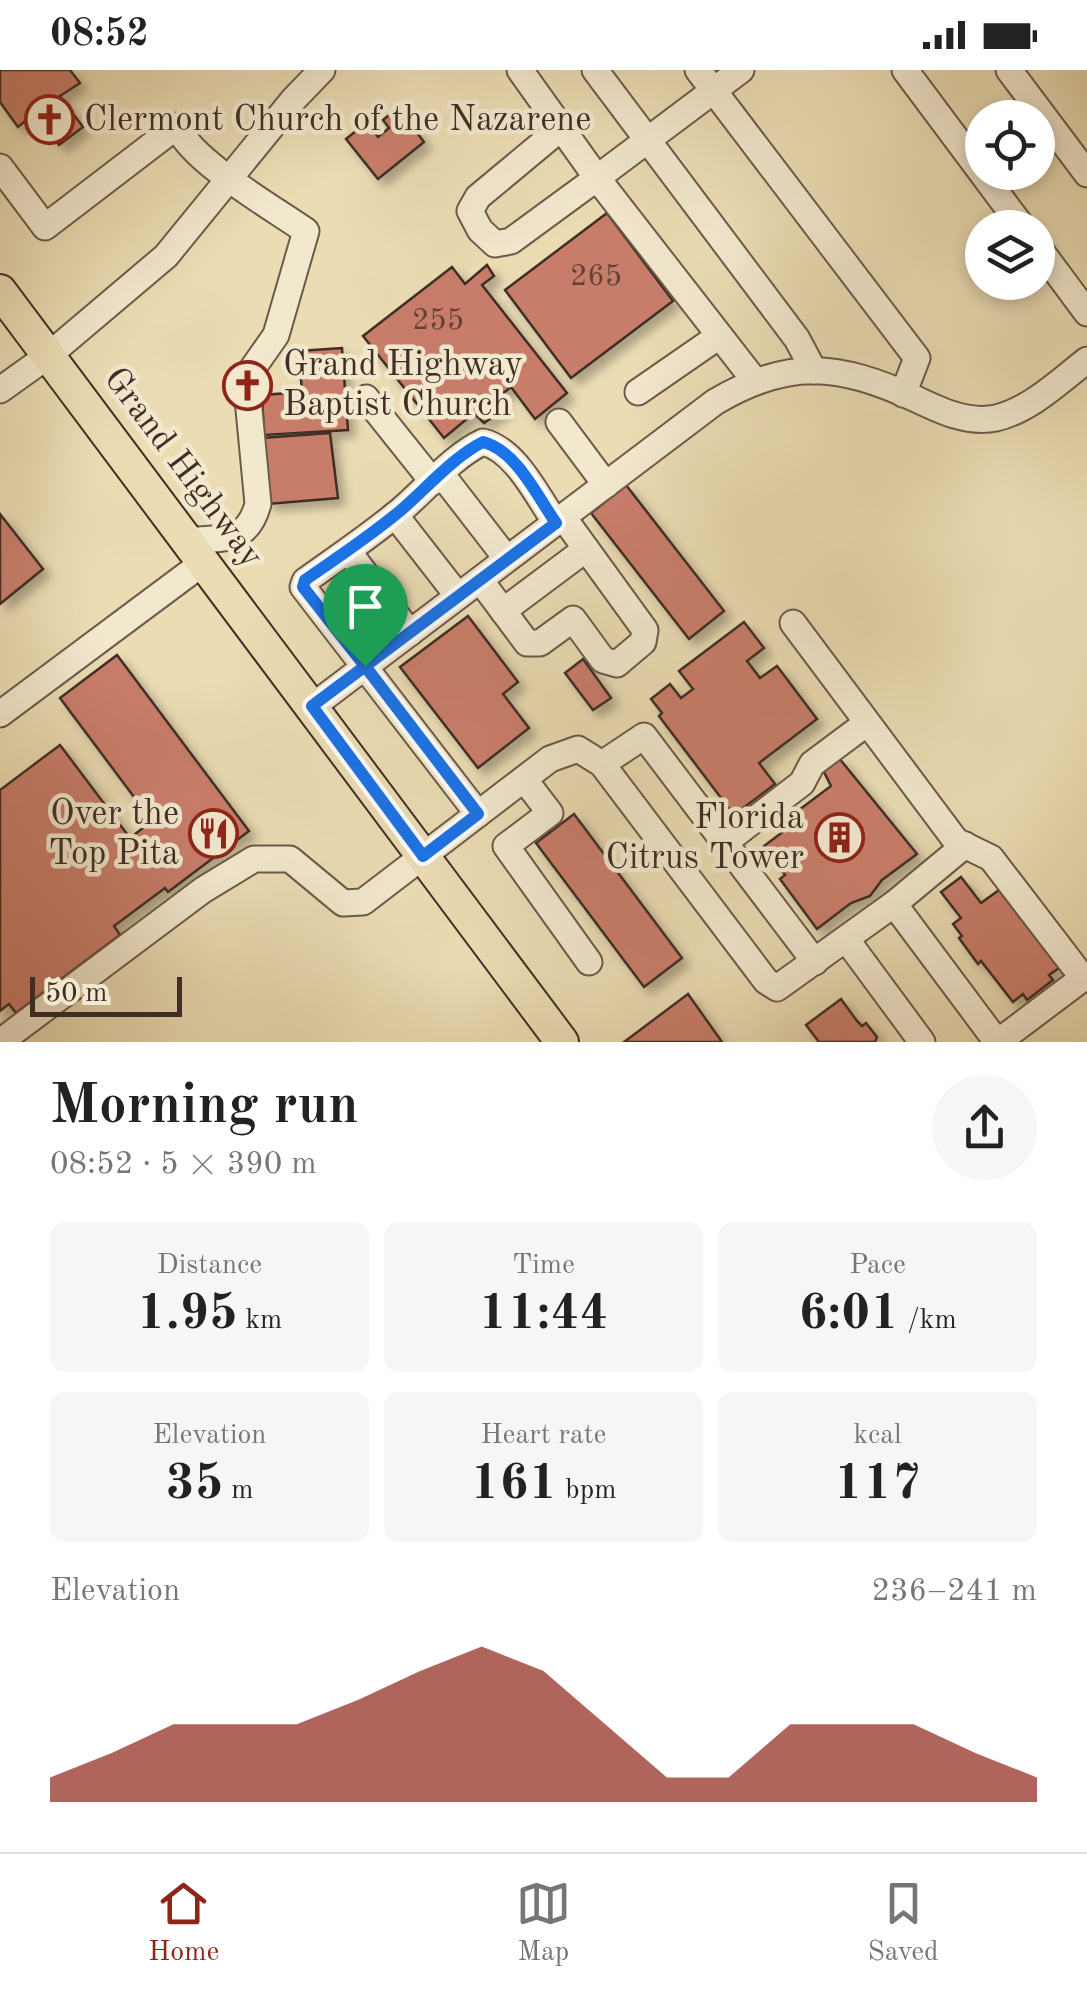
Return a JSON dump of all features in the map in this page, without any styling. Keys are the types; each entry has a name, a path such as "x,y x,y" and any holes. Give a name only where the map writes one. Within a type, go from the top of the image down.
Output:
{"main road":[{"path":"0,291 50,355"},
{"name":"Grand Highway","path":"50,355 562,1042"}],"street":[{"name":"Grand Highway","path":"50,355 166,256 322,70"},
{"path":"520,70 597,178 755,381"},
{"path":"595,70 797,340 814,370"},
{"path":"562,128 478,196 470,211 480,230 495,244 510,242 646,141 706,80 741,70"},
{"path":"905,70 1010,210"},
{"path":"1009,70 1087,174"},
{"path":"706,80 917,358 903,394"},
{"path":"0,166 45,226 178,126 182,138 230,179 306,231 276,335 246,378 258,504 253,524 239,536 196,552 0,714"},
{"path":"1055,270 1087,313"},
{"path":"638,392 720,336"},
{"path":"0,390 50,355"},
{"path":"312,706 716,402 755,381 814,370 854,374 956,416 992,418 1026,406 1087,360"},
{"path":"366,398 507,560"},
{"path":"560,422 606,484"},
{"path":"478,814 303,587 305,580 395,515 470,448 483,442 497,445 586,550 645,630 643,642 616,664 603,660 573,619 540,643 527,644 480,580"},
{"path":"395,515 458,596"},
{"path":"348,550 410,633"},
{"path":"503,611 586,550"},
{"path":"793,623 956,840 991,858 1085,977 997,1042 894,904"},
{"path":"724,843 802,783 812,764 867,722"},
{"path":"602,764 644,736 814,962"},
{"path":"0,1042 203,890 254,859 290,860 344,904 362,902 550,758 578,749 602,764 766,981 777,988 894,904 965,845"},
{"path":"524,779 550,813 506,846 589,962"},
{"path":"846,939 922,1042"}],"building":[{"path":"0,70 70,70 80,83 60,96 83,127 59,145 35,113 18,127 0,102"},
{"path":"398,108 424,142 378,179 346,139 367,122 378,137 389,128 383,120"},
{"path":"607,213 673,301 571,378 505,290"},
{"path":"487,265 494,276 482,285 567,393 535,419 511,387 497,398 505,408 484,423 474,413 444,438 363,336 452,267 465,284"},
{"path":"342,348 348,430 264,435 262,395 302,392 299,351"},
{"path":"330,433 338,498 268,504 262,438"},
{"path":"626,485 724,611 689,639 591,513"},
{"path":"0,514 43,569 0,604"},
{"path":"468,616 518,682 503,694 529,728 478,768 400,667"},
{"path":"744,622 764,648 747,661 760,678 777,666 817,719 759,763 775,784 734,815 659,716 662,713 651,699 670,684 681,698 693,689 679,671"},
{"path":"117,655 249,831 168,892 165,888 114,926 120,935 16,1013 9,1004 0,1011 0,790 60,745 130,838 152,821 60,698"},
{"path":"583,659 611,698 593,710 565,673"},
{"name":"Florida Citrus Tower","path":"839,758 917,854 882,880 870,896 851,903 817,929 780,879 785,875 764,846 784,831 779,825 831,786 823,770"},
{"path":"574,814 682,958 644,987 536,843"},
{"path":"961,877 981,903 999,890 1059,968 1049,975 1053,980 1027,1000 1023,994 1013,1002 959,938 962,936 953,924 961,918 941,892"},
{"path":"688,994 722,1042 624,1042"},
{"path":"841,999 862,1026 866,1023 877,1037 875,1042 819,1042 806,1025"}],"place":[{"name":"Clermont Church of the Nazarene","path":"49,120"},
{"name":"Grand Highway Baptist Church","path":"248,385"},
{"name":"Over the Top Pita","path":"214,834"},
{"name":"Florida Citrus Tower","path":"839,838"}],"route":[{"path":"365,666 303,587 305,580 395,515 460,455 483,442 497,445 556,523 365,666 312,706 423,856 478,814 365,666"}]}
